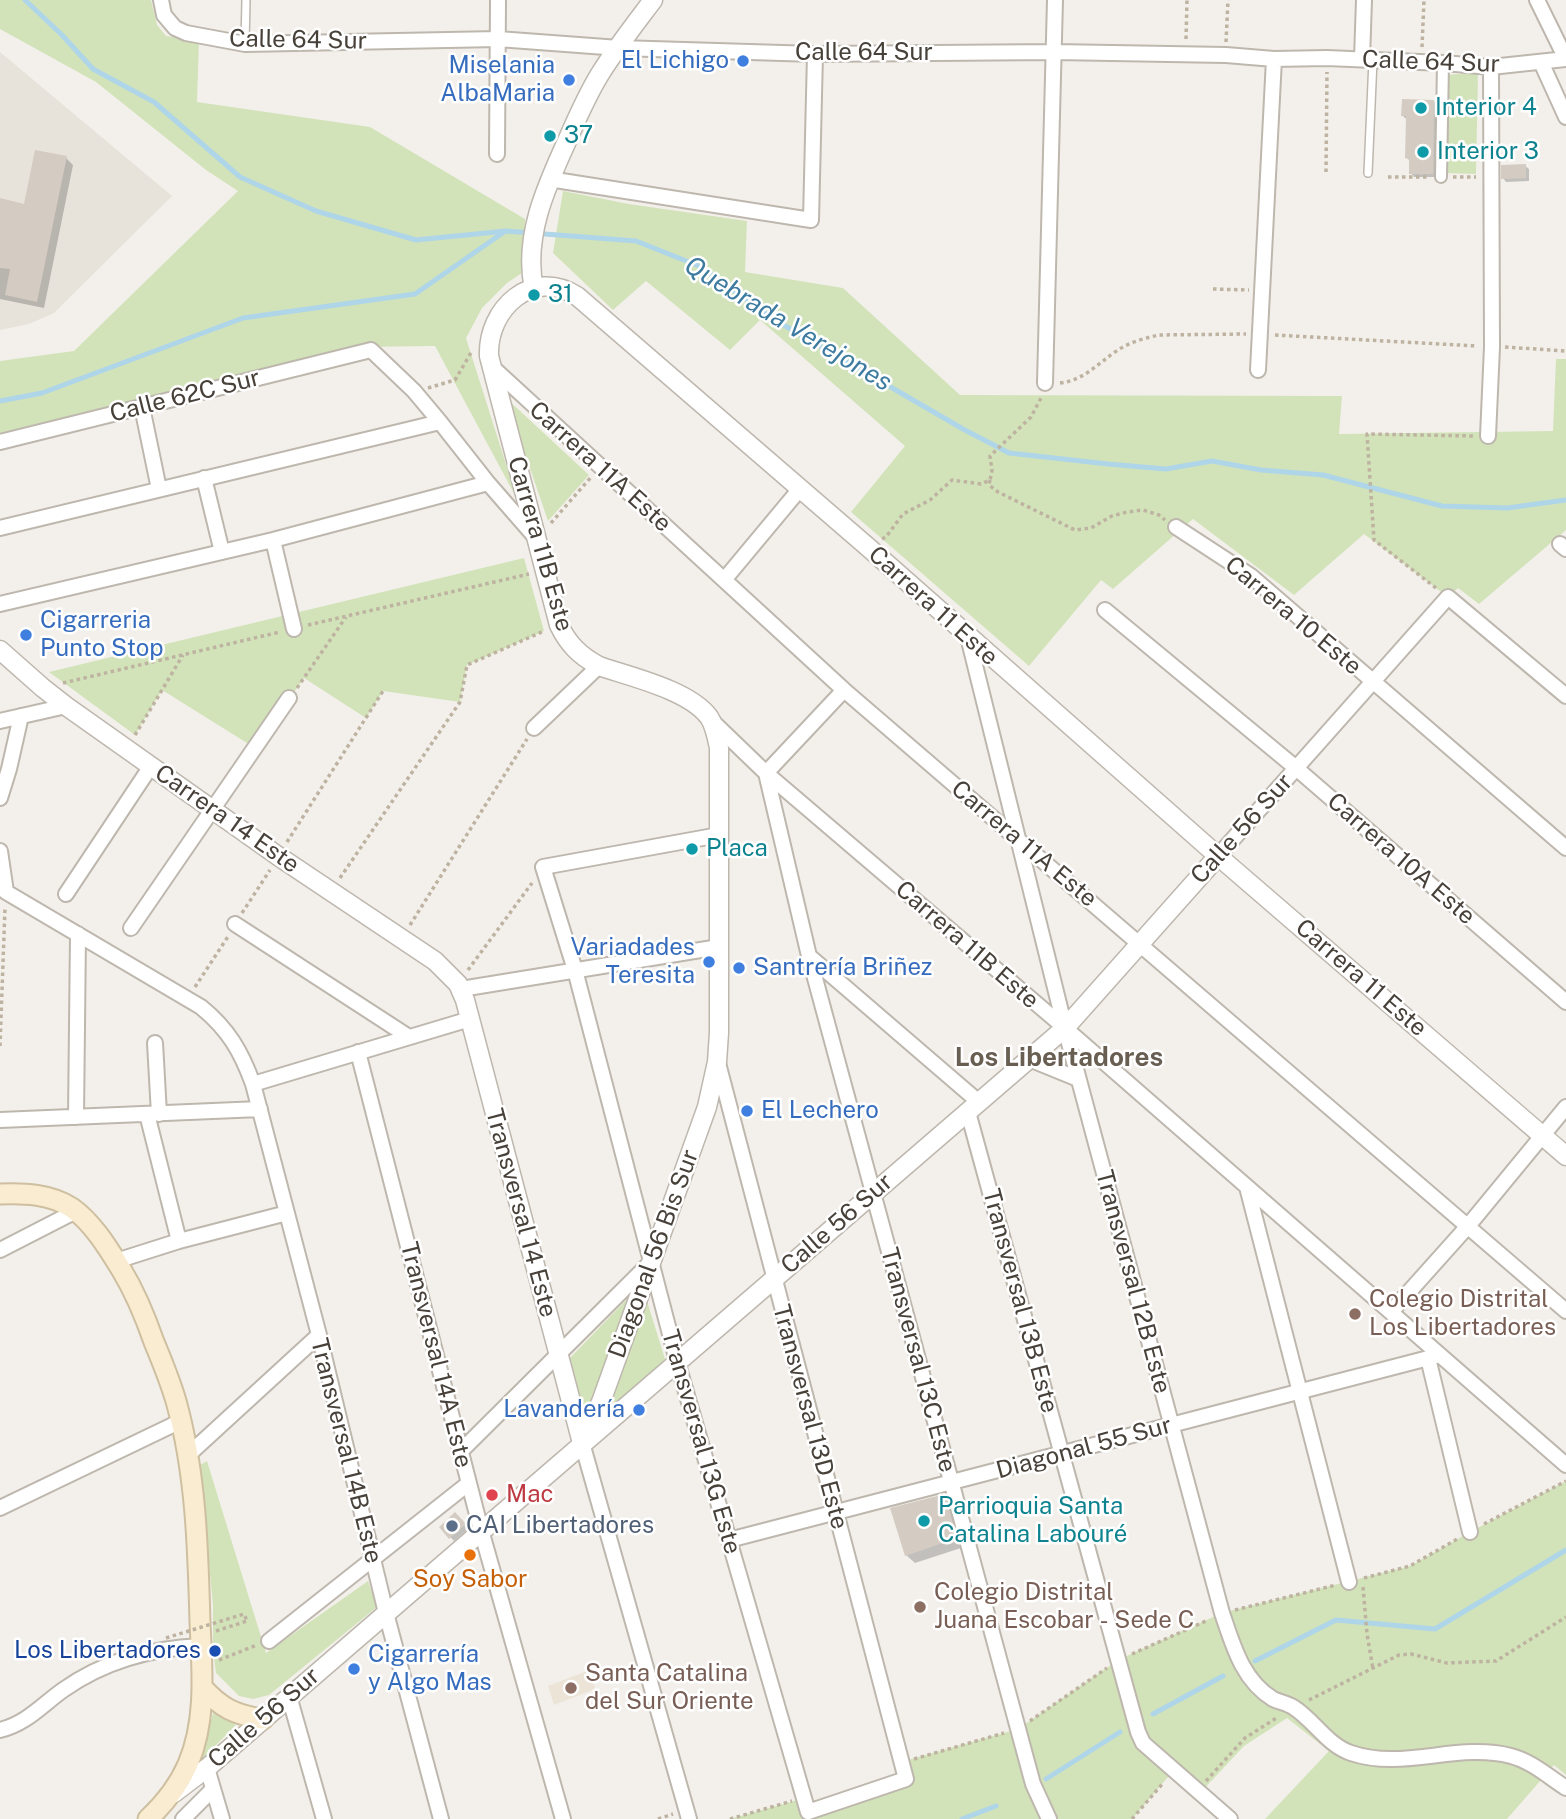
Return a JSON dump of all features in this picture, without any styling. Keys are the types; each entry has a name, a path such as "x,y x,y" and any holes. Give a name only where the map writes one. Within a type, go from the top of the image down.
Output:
{"main road":[{"path":"0,1194 15,1193 61,1202 76,1212 97,1234 137,1297 167,1374 181,1421 195,1510 202,1667 200,1714 189,1763 171,1795 148,1819"},
{"path":"202,1687 214,1700 229,1710 263,1719"}],"street":[{"name":"Calle 64 Sur","path":"161,0 167,20 175,28 186,33 245,44 498,39 619,48 815,54 1055,52 1226,55 1491,67 1566,59"},
{"path":"497,154 498,0"},
{"path":"491,366 488,346 497,317 511,301 534,289 531,274 532,245 541,201 549,179 600,74 653,0"},
{"path":"1045,383 1055,0"},
{"path":"1364,0 1368,60"},
{"path":"1537,0 1566,59"},
{"path":"549,179 811,220 815,54"},
{"path":"1258,370 1274,59"},
{"path":"1541,62 1566,117"},
{"path":"1441,177 1443,63"},
{"path":"1488,436 1492,347 1491,67"},
{"name":"Carrera 11 Este","path":"534,289 559,287 577,296 1566,1156"},
{"name":"Calle 62C Sur","path":"0,442 371,350 414,391"},
{"name":"Carrera 11A Este","path":"491,366 844,690 1566,1311"},
{"name":"Carrera 11B Este","path":"491,366 559,625 571,645 599,666 694,701 765,773 1065,1028 1391,1312 1434,1356 1566,1465"},
{"path":"414,391 537,539"},
{"path":"142,407 159,489"},
{"path":"0,528 440,422"},
{"path":"204,478 222,552"},
{"path":"0,604 273,540 488,483"},
{"path":"724,580 799,490"},
{"name":"Carrera 10 Este","path":"1176,527 1251,576 1566,848"},
{"path":"273,540 294,629"},
{"path":"1448,597 1566,696"},
{"name":"Calle 56 Sur","path":"171,1795 207,1768 1065,1028 1448,597"},
{"name":"Carrera 10A Este","path":"1105,610 1296,768 1566,1002"},
{"name":"Transversal 12B Este","path":"968,637 1078,1079 1222,1613 1245,1673 1272,1699 1293,1707 1331,1741 1354,1754 1385,1760 1471,1752 1509,1756 1527,1763 1566,1788"},
{"name":"Carrera 14 Este","path":"0,650 66,706 278,856 436,961 459,987"},
{"path":"534,728 599,666"},
{"path":"765,773 844,690"},
{"path":"131,928 289,698"},
{"path":"0,721 66,706"},
{"path":"0,799 21,716"},
{"name":"Transversal 13D Este","path":"711,720 719,748 717,1062 906,1779 806,1805"},
{"path":"66,894 151,766"},
{"name":"Transversal 13C Este","path":"765,773 809,956 872,1195 1033,1784 1048,1819"},
{"path":"543,867 719,835"},
{"path":"0,851 6,892"},
{"name":"Transversal 13G Este","path":"543,867 575,970 677,1362 806,1805"},
{"name":"Transversal 14B Este","path":"6,892 188,998 213,1017 229,1034 241,1054 260,1109 372,1559 441,1819"},
{"path":"235,925 409,1037"},
{"path":"76,1117 78,934"},
{"path":"459,987 719,947"},
{"path":"809,956 974,1107"},
{"name":"Transversal 14 Este","path":"459,987 465,1000 582,1443"},
{"path":"253,1083 470,1019"},
{"path":"155,1043 153,1114 179,1241"},
{"name":"Transversal 14A Este","path":"358,1052 481,1530 563,1819"},
{"path":"1029,1059 1078,1079"},
{"name":"Diagonal 56 Bis Sur","path":"582,1443 601,1402 706,1107 717,1062"},
{"name":"Transversal 13B Este","path":"974,1107 1062,1454 1138,1732 1143,1742 1174,1770"},
{"path":"1391,1312 1468,1226 1566,1107"},
{"path":"0,1120 260,1109"},
{"path":"1247,1187 1300,1391 1355,1580"},
{"path":"0,1250 76,1212"},
{"path":"116,1261 179,1241 287,1213"},
{"path":"461,1451 650,1262"},
{"path":"187,1456 318,1335"},
{"path":"1434,1356 1470,1532"},
{"name":"Diagonal 55 Sur","path":"729,1540 1434,1356"},
{"path":"0,1508 181,1421"},
{"path":"582,1443 689,1819"},
{"path":"269,1641 469,1483"},
{"path":"0,1730 21,1723 64,1689 91,1673 149,1652 201,1641"},
{"path":"289,1696 324,1819"},
{"path":"207,1768 222,1819"},
{"path":"1174,1770 1228,1818"},
{"name":"Calle 56 Sur","path":"183,1819 213,1789"}],"lane":[{"path":"245,44 246,0"},
{"path":"1368,60 1368,173"}],"path":[{"path":"1186,55 1187,0"},
{"path":"1226,55 1228,0"},
{"path":"1421,63 1424,0"},
{"path":"1326,172 1327,58"},
{"path":"1213,289 1262,290"},
{"path":"414,391 455,380 475,344 492,329"},
{"path":"1176,527 1159,515 1143,510 1112,516 1091,528 1075,530 989,485 992,475 990,456 1031,416 1041,400 1045,383 1068,383 1093,370 1119,349 1147,337 1261,334 1566,351"},
{"path":"1448,597 1374,540 1367,434 1488,436"},
{"path":"537,539 600,467"},
{"path":"869,548 886,537 902,514 930,500 952,480 981,484 990,480"},
{"path":"289,698 346,616"},
{"path":"332,891 460,702 467,665 559,625"},
{"path":"127,749 183,655"},
{"path":"401,939 534,728"},
{"path":"459,987 543,867"},
{"path":"0,1045 6,892"},
{"path":"1355,1580 1365,1612 1373,1669"},
{"path":"166,1638 244,1614 247,1621 201,1641"},
{"path":"1198,1790 1245,1738 1293,1707 1399,1655 1411,1654 1447,1663 1496,1661 1566,1617"},
{"path":"202,1667 269,1641"},
{"path":"1132,1819 1174,1770"},
{"path":"730,1819 806,1805"}],"shaded area":[{"path":"0,52 172,196 54,313 29,324 0,330"},
{"name":"Santa Catalina del Sur Oriente","path":"592,1669 595,1689 554,1705 548,1686"}],"green space":[{"path":"0,0 151,0 157,25 166,36 199,41 197,102 370,127 525,219 522,273 507,283 482,308 466,338 517,499 435,346 360,347 0,438 0,361 74,351 238,191 206,170 96,82 0,29"},
{"path":"1478,73 1476,174 1443,173 1444,75"},
{"path":"563,191 629,204 747,221 745,272 843,288 960,395 1342,396 1339,434 1553,431 1556,359 1566,359 1566,530 1479,604 1458,588 1448,597 1364,534 1294,595 1193,519 1113,589 1101,580 1029,666 851,512 905,446 760,320 730,350 646,281 613,310 553,253"},
{"path":"506,398 589,475 548,521"},
{"path":"524,558 544,631 467,665 460,702 383,691 366,718 304,678 255,748 162,690 135,735 49,672"},
{"path":"628,1298 586,1422 570,1358"},
{"path":"647,1301 665,1359 607,1413"},
{"path":"207,1461 266,1653 368,1581 377,1607 269,1695 253,1699 239,1696 216,1673 213,1606 200,1465"},
{"path":"1566,1481 1566,1775 1554,1765 1507,1819 1265,1819 1329,1751 1287,1718 1244,1746 1200,1793 1174,1770 1132,1819 730,1819 804,1798 808,1811 906,1780 901,1762 1018,1729 1118,1660 1222,1613 1410,1566"},
{"path":"213,1713 236,1725 194,1767 205,1742"}],"building":[{"path":"1402,99 1434,100 1433,174 1409,174 1409,159 1405,158 1406,116 1401,116"},
{"path":"35,150 67,156 37,302 5,295 10,269 0,268 0,198 24,204"},
{"path":"1526,164 1526,178 1501,179 1501,165"},
{"name":"Parrioquia Santa Catalina Labouré","path":"945,1494 957,1538 905,1556 890,1508"},
{"name":"CAI Libertadores","path":"455,1512 466,1524 449,1539 439,1527"}],"waterway":[{"name":"Quebrada Verejones","path":"25,0 93,69 154,102 240,177 316,211 416,240 506,231 636,241 699,266 775,320 1009,453 1166,469 1212,461 1261,470 1323,475 1442,506 1507,508 1566,500"},
{"path":"0,401 42,393 243,318 415,294 504,232"},
{"path":"1255,1661 1336,1620 1435,1629 1566,1550"},
{"path":"1153,1714 1223,1676"},
{"path":"1046,1779 1120,1732"},
{"path":"962,1819 996,1806"}],"place":[{"name":"El Lichigo","path":"743,61"},
{"name":"Miselania AlbaMaria","path":"569,80"},
{"name":"Interior 4","path":"1421,108"},
{"name":"37","path":"550,136"},
{"name":"Interior 3","path":"1423,152"},
{"name":"31","path":"534,295"},
{"name":"Cigarreria Punto Stop","path":"26,635"},
{"name":"Placa","path":"692,849"},
{"name":"Variadades Teresita","path":"709,962"},
{"name":"Santrería Briñez","path":"739,968"},
{"name":"El Lechero","path":"747,1111"},
{"name":"Colegio Distrital Los Libertadores","path":"1355,1314"},
{"name":"Lavandería","path":"639,1410"},
{"name":"Mac","path":"492,1495"},
{"name":"Parrioquia Santa Catalina Labouré","path":"924,1521"},
{"name":"CAI Libertadores","path":"452,1526"},
{"name":"Soy Sabor","path":"470,1555"},
{"name":"Colegio Distrital Juana Escobar - Sede C","path":"920,1607"},
{"name":"Los Libertadores","path":"215,1651"},
{"name":"Cigarrería y Algo Mas","path":"354,1669"},
{"name":"Santa Catalina del Sur Oriente","path":"571,1688"}],"district":[{"name":"Los Libertadores","path":"1059,1058"}]}
